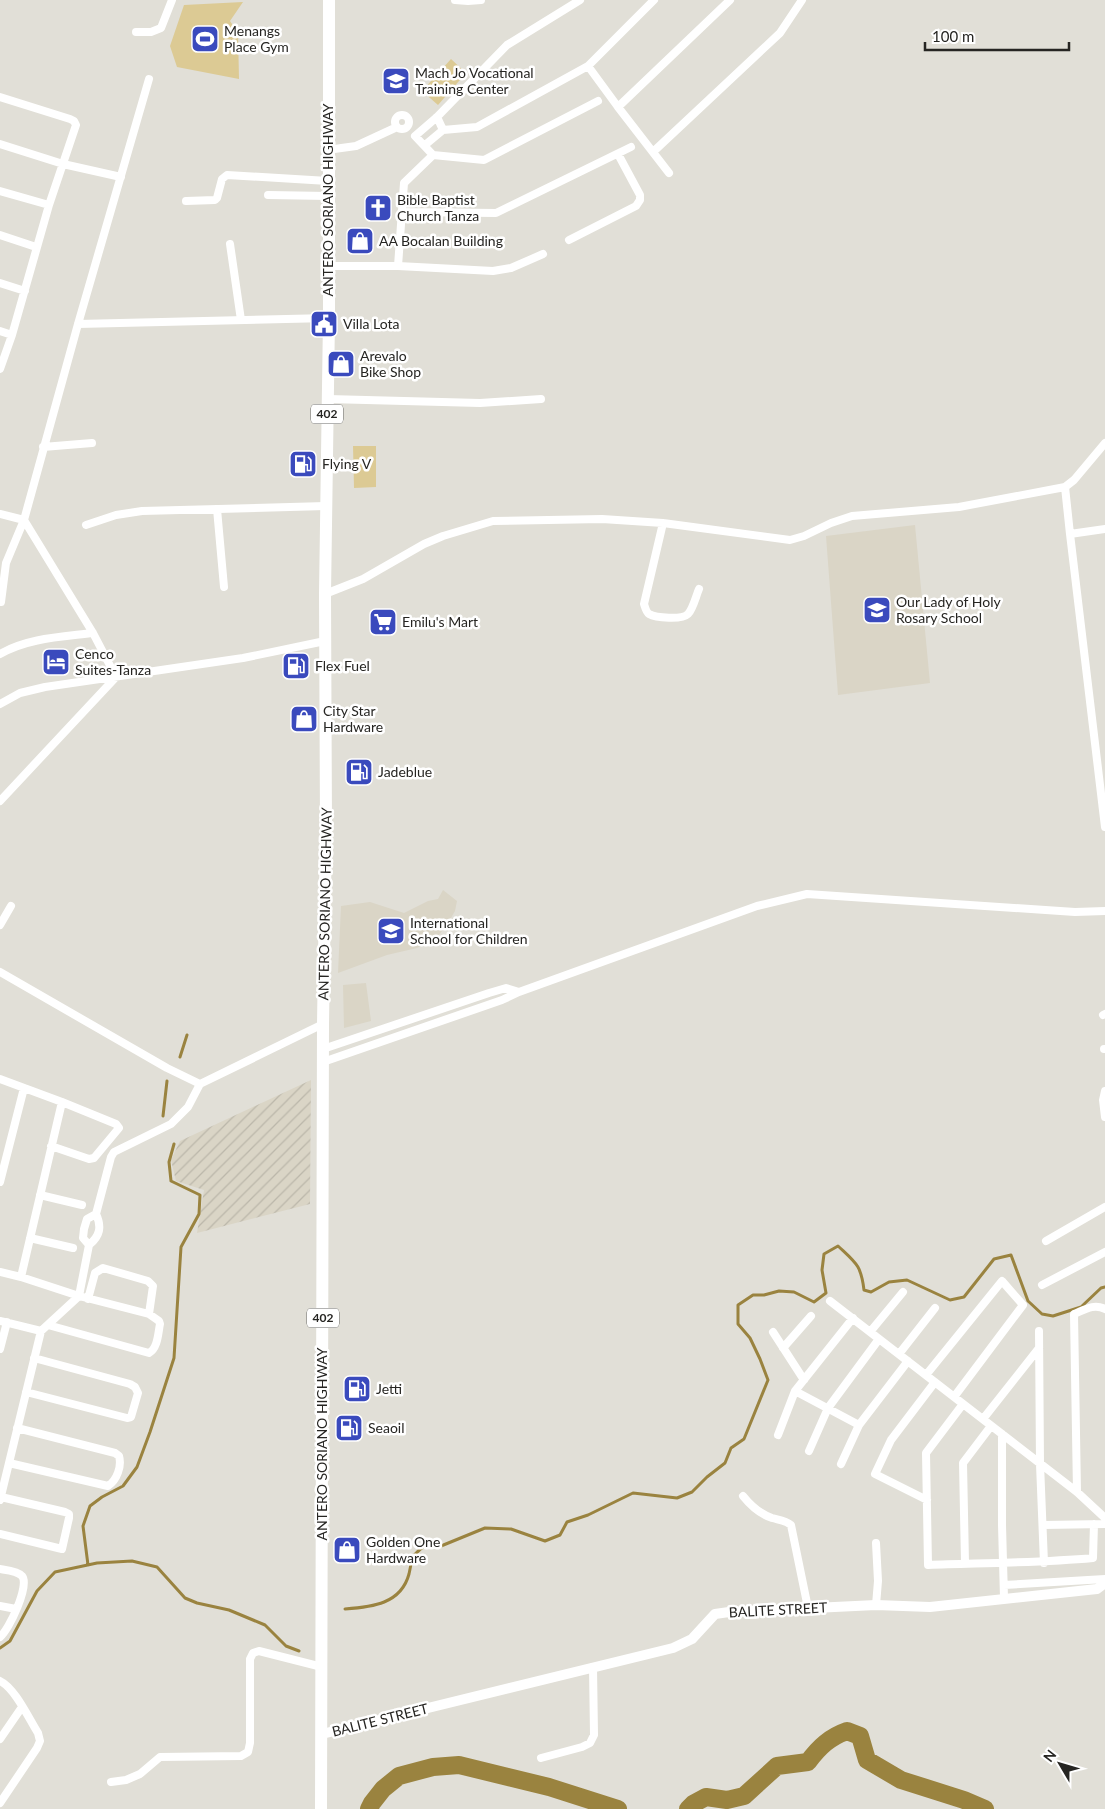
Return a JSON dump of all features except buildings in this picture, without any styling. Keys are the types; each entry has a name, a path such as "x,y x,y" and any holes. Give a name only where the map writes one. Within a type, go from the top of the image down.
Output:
{"main road":[{"name":"ANTERO SORIANO HIGHWAY","path":"321,1809 329,0"}],"street":[{"path":"136,32 151,32 162,28 172,0"},
{"path":"455,0 481,0"},
{"path":"416,136 507,46 580,0"},
{"path":"425,145 443,130 477,127 588,66 654,0"},
{"path":"618,107 730,0"},
{"path":"653,152 780,33 802,0"},
{"path":"588,66 669,173"},
{"path":"0,602 6,563 24,520 43,447 149,79"},
{"path":"0,97 74,120 76,125 48,205 25,291 0,369"},
{"path":"398,266 404,183 433,156 484,160 598,101"},
{"path":"397,127 396,118 401,114 409,119 410,122 406,128"},
{"path":"437,117 443,130"},
{"path":"327,150 356,146 397,127 406,128 416,136 433,156"},
{"path":"0,144 63,164 120,178"},
{"path":"402,212 496,213 631,147"},
{"path":"569,240 636,206 640,200 640,195 618,154"},
{"path":"186,201 215,200 222,179 227,175 328,181"},
{"path":"0,191 48,205"},
{"path":"268,195 328,196"},
{"path":"0,235 36,247"},
{"path":"230,244 241,320"},
{"path":"328,266 398,266 498,271 511,268 543,254"},
{"path":"0,284 25,291"},
{"path":"78,324 329,318"},
{"path":"0,331 12,335"},
{"path":"328,399 480,403 541,400"},
{"path":"43,447 92,443"},
{"path":"325,594 364,579 424,544 443,536 494,521 602,519 663,523 790,540 852,516 959,507 1065,487 1074,480 1105,444"},
{"path":"1065,487 1105,827"},
{"path":"86,525 128,512 326,506"},
{"path":"217,510 224,587"},
{"path":"0,514 24,520 92,633 116,678"},
{"path":"663,523 644,604 647,612 652,615 676,618 685,616 689,613 699,589"},
{"path":"1070,534 1105,529"},
{"path":"0,654 14,646 37,640 92,633"},
{"path":"0,704 20,693 45,687 243,658 325,641"},
{"path":"0,801 116,678"},
{"path":"323,1056 502,1000 519,992 757,906 806,894 1075,912 1105,911"},
{"path":"0,925 11,906"},
{"path":"0,972 167,1068 200,1084"},
{"path":"323,1056 489,993 506,988 519,992"},
{"path":"0,1534 62,1549 69,1518 68,1514 0,1498 41,1331 79,1296 89,1245 96,1239 99,1231 100,1222 96,1214 112,1154 171,1124 188,1107 200,1084 323,1024"},
{"path":"0,1079 116,1124 119,1128 94,1158 89,1159 51,1146"},
{"path":"0,1182 24,1088"},
{"path":"1105,1091 1103,1100 1105,1117"},
{"path":"21,1277 62,1102"},
{"path":"40,1195 82,1205"},
{"path":"1046,1241 1105,1207"},
{"path":"89,1245 83,1238 84,1229 87,1219 96,1214"},
{"path":"30,1238 73,1248"},
{"path":"1042,1285 1105,1252"},
{"path":"88,1298 95,1273 98,1269 103,1268 152,1283 149,1314"},
{"path":"0,1272 79,1296 149,1314 159,1320 160,1324 153,1351 149,1353 48,1325"},
{"path":"926,1376 1002,1281 1023,1305 954,1397"},
{"path":"870,1332 904,1292"},
{"path":"830,1301 1076,1492 1105,1518"},
{"path":"1076,1492 1074,1314 1092,1306 1105,1308"},
{"path":"899,1354 935,1308"},
{"path":"784,1348 811,1316"},
{"path":"778,1434 795,1391 853,1318"},
{"path":"0,1349 3,1322 41,1331"},
{"path":"1039,1331 1040,1464 1044,1562"},
{"path":"773,1332 804,1380"},
{"path":"809,1450 828,1408 879,1339"},
{"path":"983,1420 1039,1348"},
{"path":"26,1392 127,1418 131,1417 138,1393 135,1387 130,1384 34,1358"},
{"path":"841,1464 859,1425 908,1361"},
{"path":"927,1500 875,1474 891,1440 935,1382"},
{"path":"795,1391 859,1425"},
{"path":"963,1404 926,1453 928,1565 1044,1562 1093,1558 1094,1524"},
{"path":"965,1563 963,1463 991,1426"},
{"path":"9,1463 108,1486 113,1483 116,1477 120,1461 119,1456 115,1453 18,1428"},
{"path":"1002,1434 1004,1598"},
{"path":"743,1496 762,1514 787,1521 791,1525 808,1608"},
{"path":"1043,1525 1105,1524"},
{"path":"876,1543 878,1581 876,1605"},
{"path":"0,1569 20,1574 25,1582 8,1630 0,1637"},
{"path":"1004,1585 1105,1579"},
{"name":"BALITE STREET","path":"322,1734 685,1644 715,1614 876,1605 930,1607 1097,1589 1105,1583"},
{"path":"0,1606 16,1609"},
{"path":"111,1782 126,1780 140,1774 160,1757 242,1756 248,1752 250,1743 250,1659 252,1653 259,1651 322,1666"},
{"path":"541,1758 582,1747 590,1742 594,1735 593,1667"},
{"path":"0,1681 11,1690 38,1733 40,1740 38,1748 0,1803"},
{"path":"0,1738 22,1707"}],"shaded area":[{"name":"Menangs Place Gym","path":"243,2 230,21 238,33 239,79 177,67 170,46 184,5"},
{"path":"451,59 466,73 438,105 422,91"},
{"path":"353,446 376,446 376,487 354,488"},
{"name":"Our Lady of Holy Rosary School","path":"915,525 930,683 838,695 826,536"},
{"name":"International School for Children","path":"443,890 457,901 455,911 436,939 417,948 387,955 338,973 341,906 370,902 404,913 428,901 438,899"},
{"path":"366,983 371,1021 344,1028 343,985"},
{"path":"311,1080 310,1204 197,1233 204,1190 176,1181 171,1160 180,1141"}],"waterway":[{"path":"180,1057 187,1035"},
{"path":"163,1116 167,1081"},
{"path":"88,1565 83,1526 90,1506 123,1486 137,1467 174,1358 181,1247 199,1214 200,1195 171,1181 169,1162 174,1144"},
{"path":"345,1609 375,1605 392,1598 405,1584 414,1555 425,1545 441,1546 485,1528 511,1529 545,1541 560,1535 567,1522 588,1515 633,1493 677,1498 692,1492 725,1463 731,1448 744,1439 768,1380 750,1338 738,1324 738,1305 753,1295 764,1295 779,1291 794,1292 814,1302 826,1293 822,1270 824,1254 838,1246 857,1265 864,1290 871,1292 889,1282 907,1280 950,1300 964,1297 994,1259 1011,1255 1028,1301 1042,1314 1053,1316 1081,1307 1101,1288 1105,1287"},
{"path":"0,1648 10,1641 37,1591 55,1572 97,1563 132,1561 157,1567 185,1598 197,1603 229,1610 265,1625 286,1646 299,1651"},
{"path":"688,1809 706,1797 727,1800 744,1796 777,1766 808,1762 825,1743 847,1731 860,1736 867,1760 901,1780 964,1800 985,1809"},
{"path":"369,1809 383,1789 399,1776 433,1767 459,1765 549,1787 618,1809"}],"place":[{"name":"Menangs Place Gym","path":"205,39"},
{"name":"Mach Jo Vocational Training Center","path":"396,81"},
{"name":"Bible Baptist Church Tanza","path":"378,208"},
{"name":"AA Bocalan Building","path":"360,241"},
{"name":"Villa Lota","path":"324,324"},
{"name":"Arevalo Bike Shop","path":"341,364"},
{"name":"Flying V","path":"303,464"},
{"name":"Our Lady of Holy Rosary School","path":"877,610"},
{"name":"Emilu's Mart","path":"383,622"},
{"name":"Cenco Suites-Tanza","path":"56,662"},
{"name":"Flex Fuel","path":"296,666"},
{"name":"City Star Hardware","path":"304,719"},
{"name":"Jadeblue","path":"359,772"},
{"name":"International School for Children","path":"391,931"},
{"name":"Jetti","path":"357,1389"},
{"name":"Seaoil","path":"349,1428"},
{"name":"Golden One Hardware","path":"347,1550"}]}
